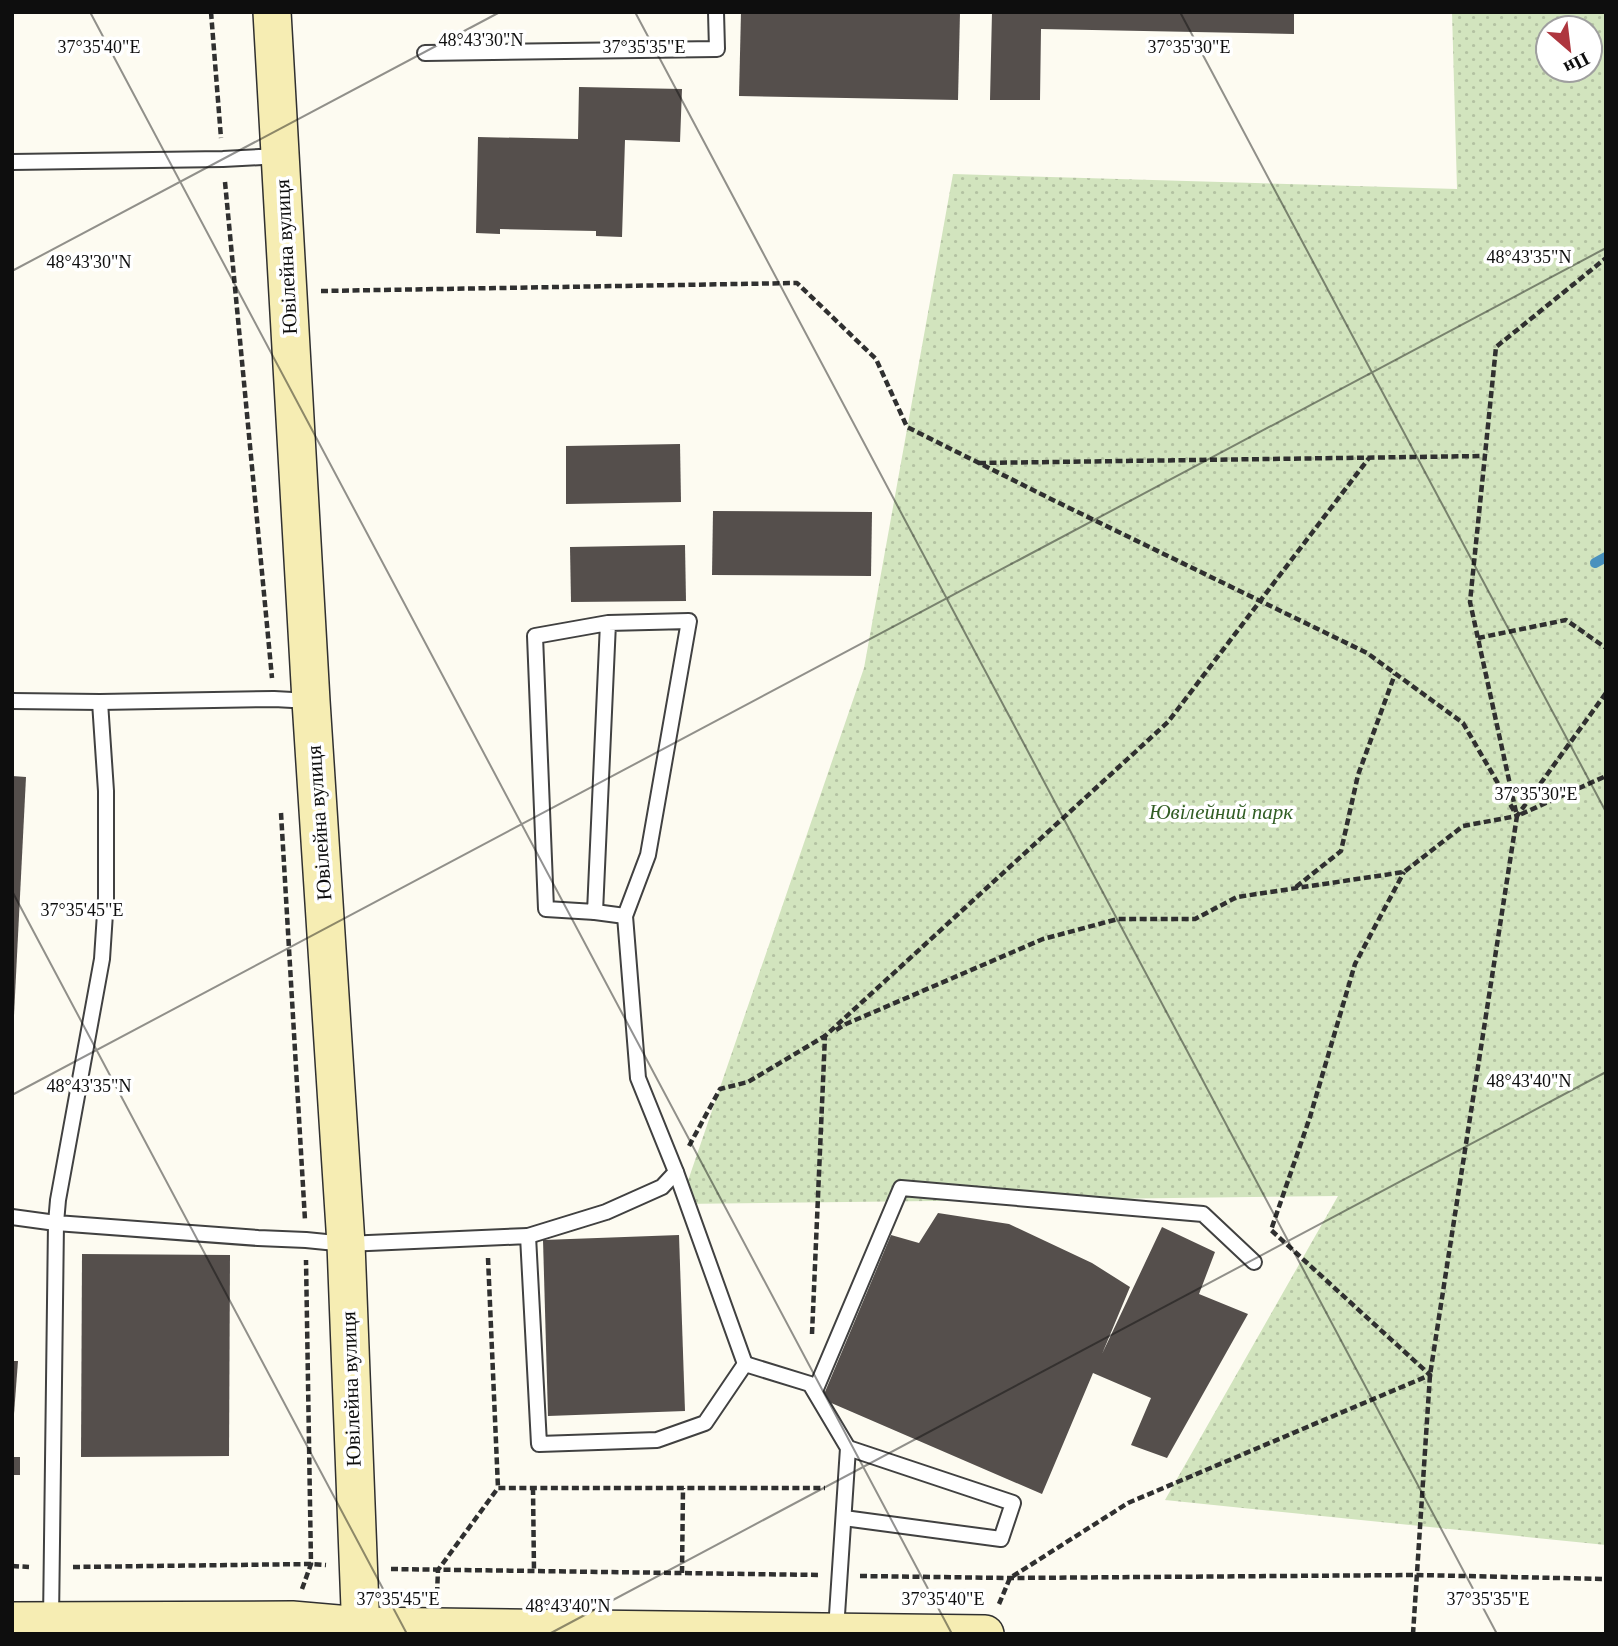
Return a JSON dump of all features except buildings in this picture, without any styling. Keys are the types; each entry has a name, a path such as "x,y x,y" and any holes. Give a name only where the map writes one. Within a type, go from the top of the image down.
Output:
{"street":[{"name":"Ювілейна вулиця","path":"272,12 311,701 346,1244 361,1630"},
{"path":"12,1621 292,1620 361,1630 836,1632 990,1623"}],"lane":[{"path":"425,53 717,49 716,12"},
{"path":"12,162 281,156"},
{"path":"625,916 546,909 535,636 608,623 689,621 648,855 625,916 638,1078 676,1172 745,1364"},
{"path":"595,912 608,623"},
{"path":"12,701 311,701"},
{"path":"51,1622 56,1223 102,960 106,898 106,818 100,702"},
{"path":"12,1217 56,1223 346,1244 528,1236 606,1212 662,1187 676,1172"},
{"path":"813,1387 901,1188 1203,1214 1254,1262"},
{"path":"528,1236 539,1444 657,1440 705,1423 745,1364"},
{"path":"745,1364 813,1387 848,1448 836,1632"},
{"path":"844,1518 1001,1539 1013,1503 848,1448"}],"path":[{"path":"211,12 274,699"},
{"path":"1413,1634 1430,1375 1517,816 1470,602 1496,347 1606,258"},
{"path":"288,292 797,284 876,359 908,427 1367,653 1463,723 1517,816"},
{"path":"978,463 1485,456"},
{"path":"813,1387 825,1036 1168,723 1368,458"},
{"path":"1478,638 1566,620 1606,648"},
{"path":"1295,888 1341,851 1358,775 1395,674"},
{"path":"1517,816 1606,693"},
{"path":"1430,1375 1271,1230 1310,1117 1355,964 1404,872 1464,826 1517,816 1606,776"},
{"path":"281,810 306,1240 311,1564 292,1620"},
{"path":"676,1172 720,1089 748,1082 846,1024 1043,939 1118,919 1195,919 1237,897 1404,872"},
{"path":"438,1570 498,1488 487,1237"},
{"path":"990,1623 1010,1578 1128,1503 1430,1375"},
{"path":"498,1488 846,1488"},
{"path":"533,1488 534,1571"},
{"path":"682,1573 683,1488"},
{"path":"12,1566 51,1568 311,1564 438,1570 1010,1578 1417,1575 1606,1579"}],"green space":[{"name":"Ювілейний парк","path":"1452,12 1606,12 1606,1545 1165,1500 1338,1196 680,1204 864,668 953,174 1457,189"}],"waterway":[{"path":"1595,563 1606,557"}]}
